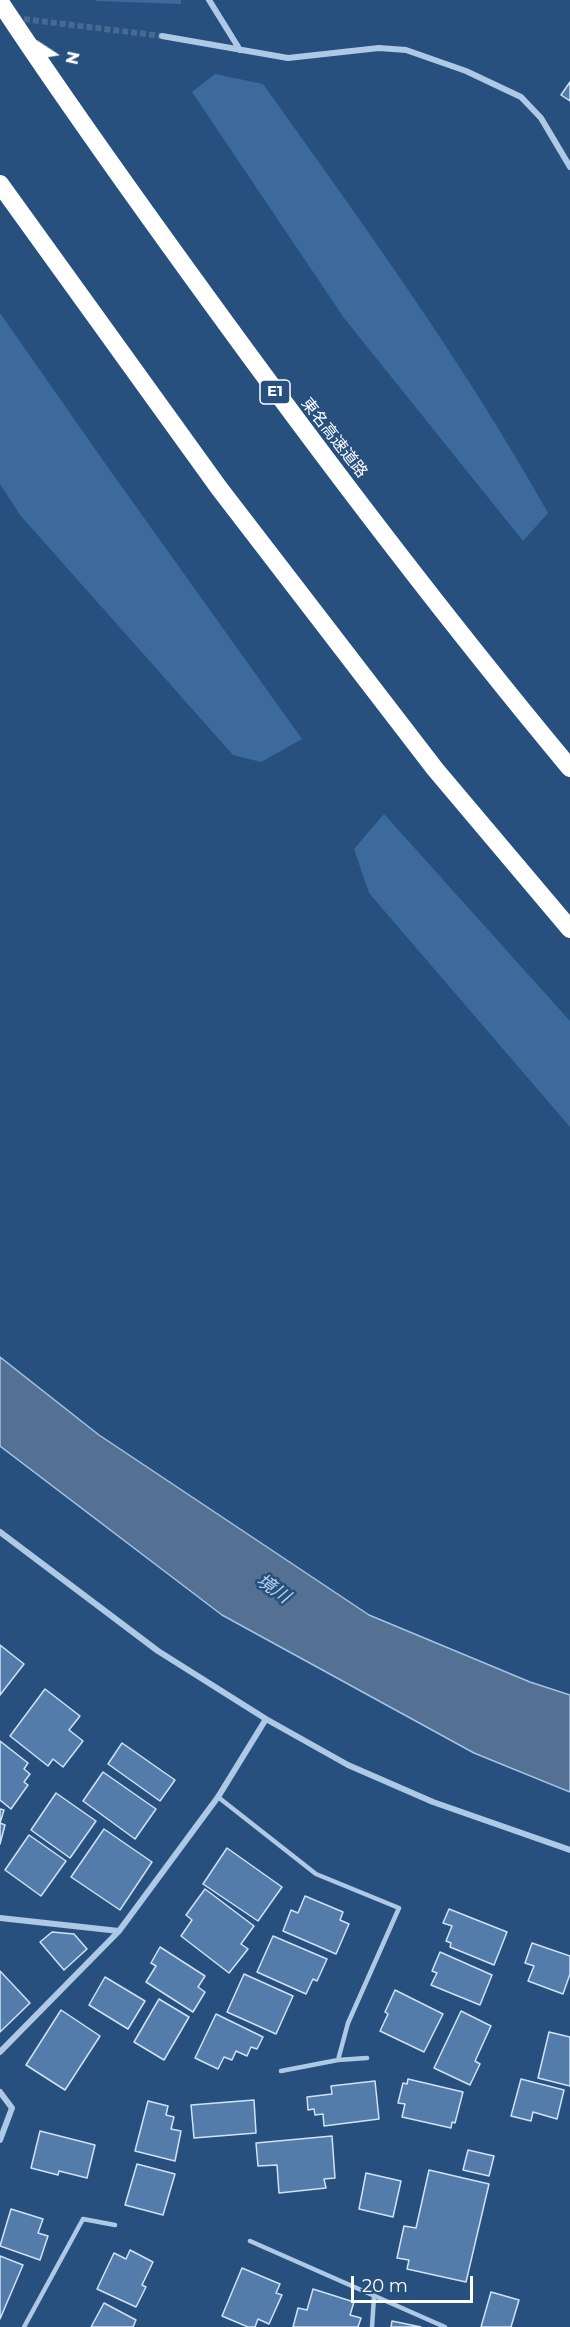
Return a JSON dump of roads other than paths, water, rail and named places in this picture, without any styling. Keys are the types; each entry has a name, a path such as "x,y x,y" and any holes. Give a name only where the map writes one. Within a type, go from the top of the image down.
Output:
{"highway":[{"name":"東名高速道路","path":"0,2 67,104 297,422 515,702 570,768"},
{"path":"0,184 219,488 435,769 570,929"}],"street":[{"path":"209,0 240,50"},
{"path":"162,36 288,58 379,48 405,50 456,67 521,97 541,118 570,167"},
{"path":"0,1533 158,1651 266,1719 348,1765 433,1802 570,1850"},
{"path":"0,2052 119,1931 218,1797 266,1719"},
{"path":"0,1918 119,1931"},
{"path":"0,2092 12,2108 0,2140"}],"lane":[{"path":"218,1797 316,1874 399,1908 348,2023 338,2060"},
{"path":"281,2071 338,2060 367,2058"},
{"path":"24,2327 83,2219 115,2225"},
{"path":"250,2241 445,2327"},
{"path":"372,2327 374,2297"}],"water":[{"name":"境川","path":"0,1357 99,1435 369,1615 530,1682 570,1695 570,1792 474,1753 222,1615 0,1446"}],"tunnel":[{"path":"15,18 162,36"}]}
